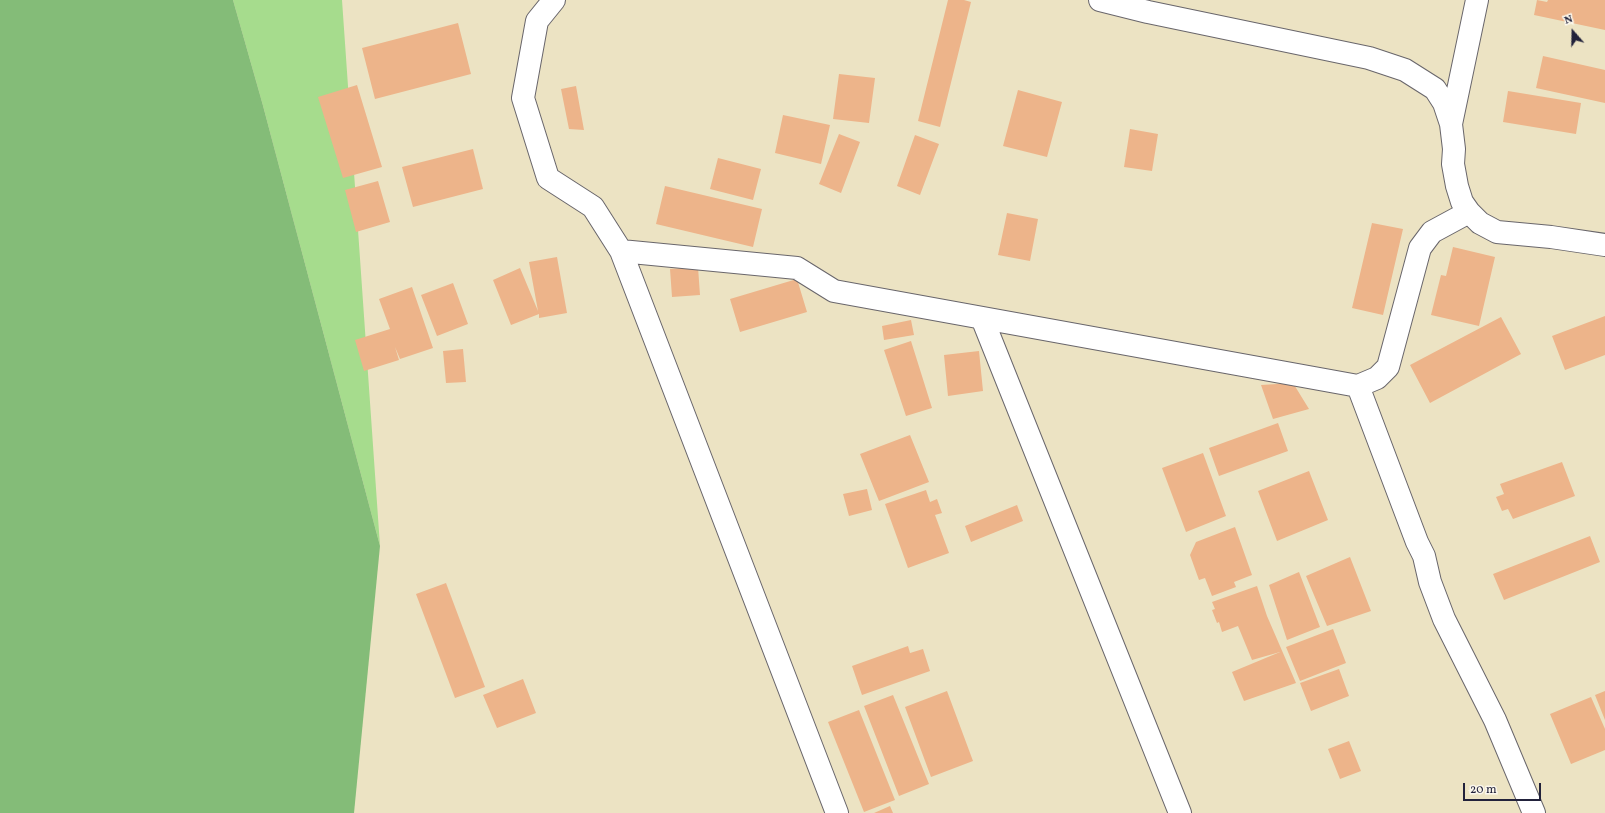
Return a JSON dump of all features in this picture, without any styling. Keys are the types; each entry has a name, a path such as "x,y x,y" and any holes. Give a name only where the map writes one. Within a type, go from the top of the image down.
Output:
{"street":[{"path":"554,0 537,21 523,98 548,178 592,207 621,251 837,813"},
{"path":"1100,0 1148,12 1369,58 1405,70 1435,89 1444,103 1451,124 1454,149 1453,164 1457,186 1462,202 1480,223 1497,232 1551,237 1605,245"},
{"path":"1451,124 1477,0"},
{"path":"621,251 798,268 834,291 1358,386 1377,378 1388,367 1420,248 1432,232 1469,212"},
{"path":"982,318 1180,813"},
{"path":"1358,386 1417,542 1424,556 1430,582 1444,619 1495,720 1534,813"}],"green space":[{"path":"0,0 233,0 262,102 380,546 354,813 0,813"},
{"path":"233,0 342,0 380,546 262,102"}],"building":[{"path":"948,0 964,0 971,2 940,127 918,121"},
{"path":"1537,0 1547,2 1548,0 1605,0 1605,30 1534,15"},
{"path":"458,23 471,74 375,99 362,48"},
{"path":"1543,56 1605,70 1605,103 1536,88"},
{"path":"839,74 875,78 869,123 833,119"},
{"path":"357,85 382,167 343,178 318,97"},
{"path":"576,86 584,130 569,129 561,89"},
{"path":"1018,90 1062,102 1047,157 1003,146"},
{"path":"1508,91 1581,103 1576,134 1503,122"},
{"path":"783,115 830,125 821,164 775,153"},
{"path":"1130,129 1158,134 1152,171 1124,167"},
{"path":"839,134 860,142 841,193 819,184"},
{"path":"915,135 939,144 920,195 897,186"},
{"path":"473,149 483,189 413,207 402,167"},
{"path":"718,158 761,169 753,200 710,189"},
{"path":"378,181 390,222 356,232 345,190"},
{"path":"665,186 762,209 753,247 656,224"},
{"path":"1007,213 1038,219 1030,261 998,255"},
{"path":"1372,223 1403,229 1383,315 1352,308"},
{"path":"1453,247 1495,257 1479,326 1431,315 1441,275 1446,276"},
{"path":"557,257 567,313 539,318 539,314 511,325 493,280 520,268 538,311 529,262"},
{"path":"698,267 700,295 672,297 670,269"},
{"path":"797,279 807,312 740,332 730,299"},
{"path":"453,283 468,324 437,336 421,295"},
{"path":"412,287 433,348 400,359 395,347 399,360 364,371 355,340 390,329 379,299"},
{"path":"1605,316 1605,355 1565,370 1552,336"},
{"path":"1501,317 1521,354 1430,403 1410,365"},
{"path":"911,320 914,335 884,340 882,326"},
{"path":"911,341 932,408 906,416 884,350"},
{"path":"463,349 466,382 446,383 443,351"},
{"path":"979,351 983,391 948,396 944,355"},
{"path":"1293,383 1309,409 1273,419 1261,385"},
{"path":"1278,423 1288,451 1219,476 1209,448"},
{"path":"910,435 929,482 879,501 860,454"},
{"path":"1203,453 1226,516 1186,532 1162,468"},
{"path":"1562,462 1575,496 1513,519 1508,509 1502,511 1496,497 1504,494 1500,484"},
{"path":"1309,471 1328,520 1277,541 1258,491"},
{"path":"867,489 872,510 849,516 843,494"},
{"path":"926,490 930,502 937,499 942,513 935,515 949,553 908,568 885,504"},
{"path":"1017,505 1023,521 971,542 965,526"},
{"path":"1235,527 1252,575 1234,582 1236,587 1212,596 1205,578 1199,580 1190,555 1196,542"},
{"path":"1590,536 1600,562 1504,600 1493,574"},
{"path":"1350,557 1371,611 1327,626 1306,576"},
{"path":"1299,572 1320,627 1287,640 1269,585"},
{"path":"446,583 485,687 455,698 416,594"},
{"path":"1257,586 1267,616 1296,683 1244,701 1232,672 1280,652 1252,660 1238,626 1222,632 1219,622 1217,623 1212,610 1215,609 1212,602"},
{"path":"1333,629 1346,663 1300,681 1286,647"},
{"path":"908,646 910,653 923,649 930,671 862,695 852,666"},
{"path":"1339,669 1349,696 1311,711 1300,683"},
{"path":"523,679 536,713 497,728 483,695"},
{"path":"947,691 973,761 931,777 905,707"},
{"path":"1605,691 1605,720 1595,695"},
{"path":"893,695 929,784 899,796 864,706"},
{"path":"1591,697 1605,729 1605,750 1571,764 1550,714"},
{"path":"859,710 895,800 864,812 828,722"},
{"path":"1349,741 1361,771 1340,779 1328,749"},
{"path":"890,806 893,813 874,813"}]}
